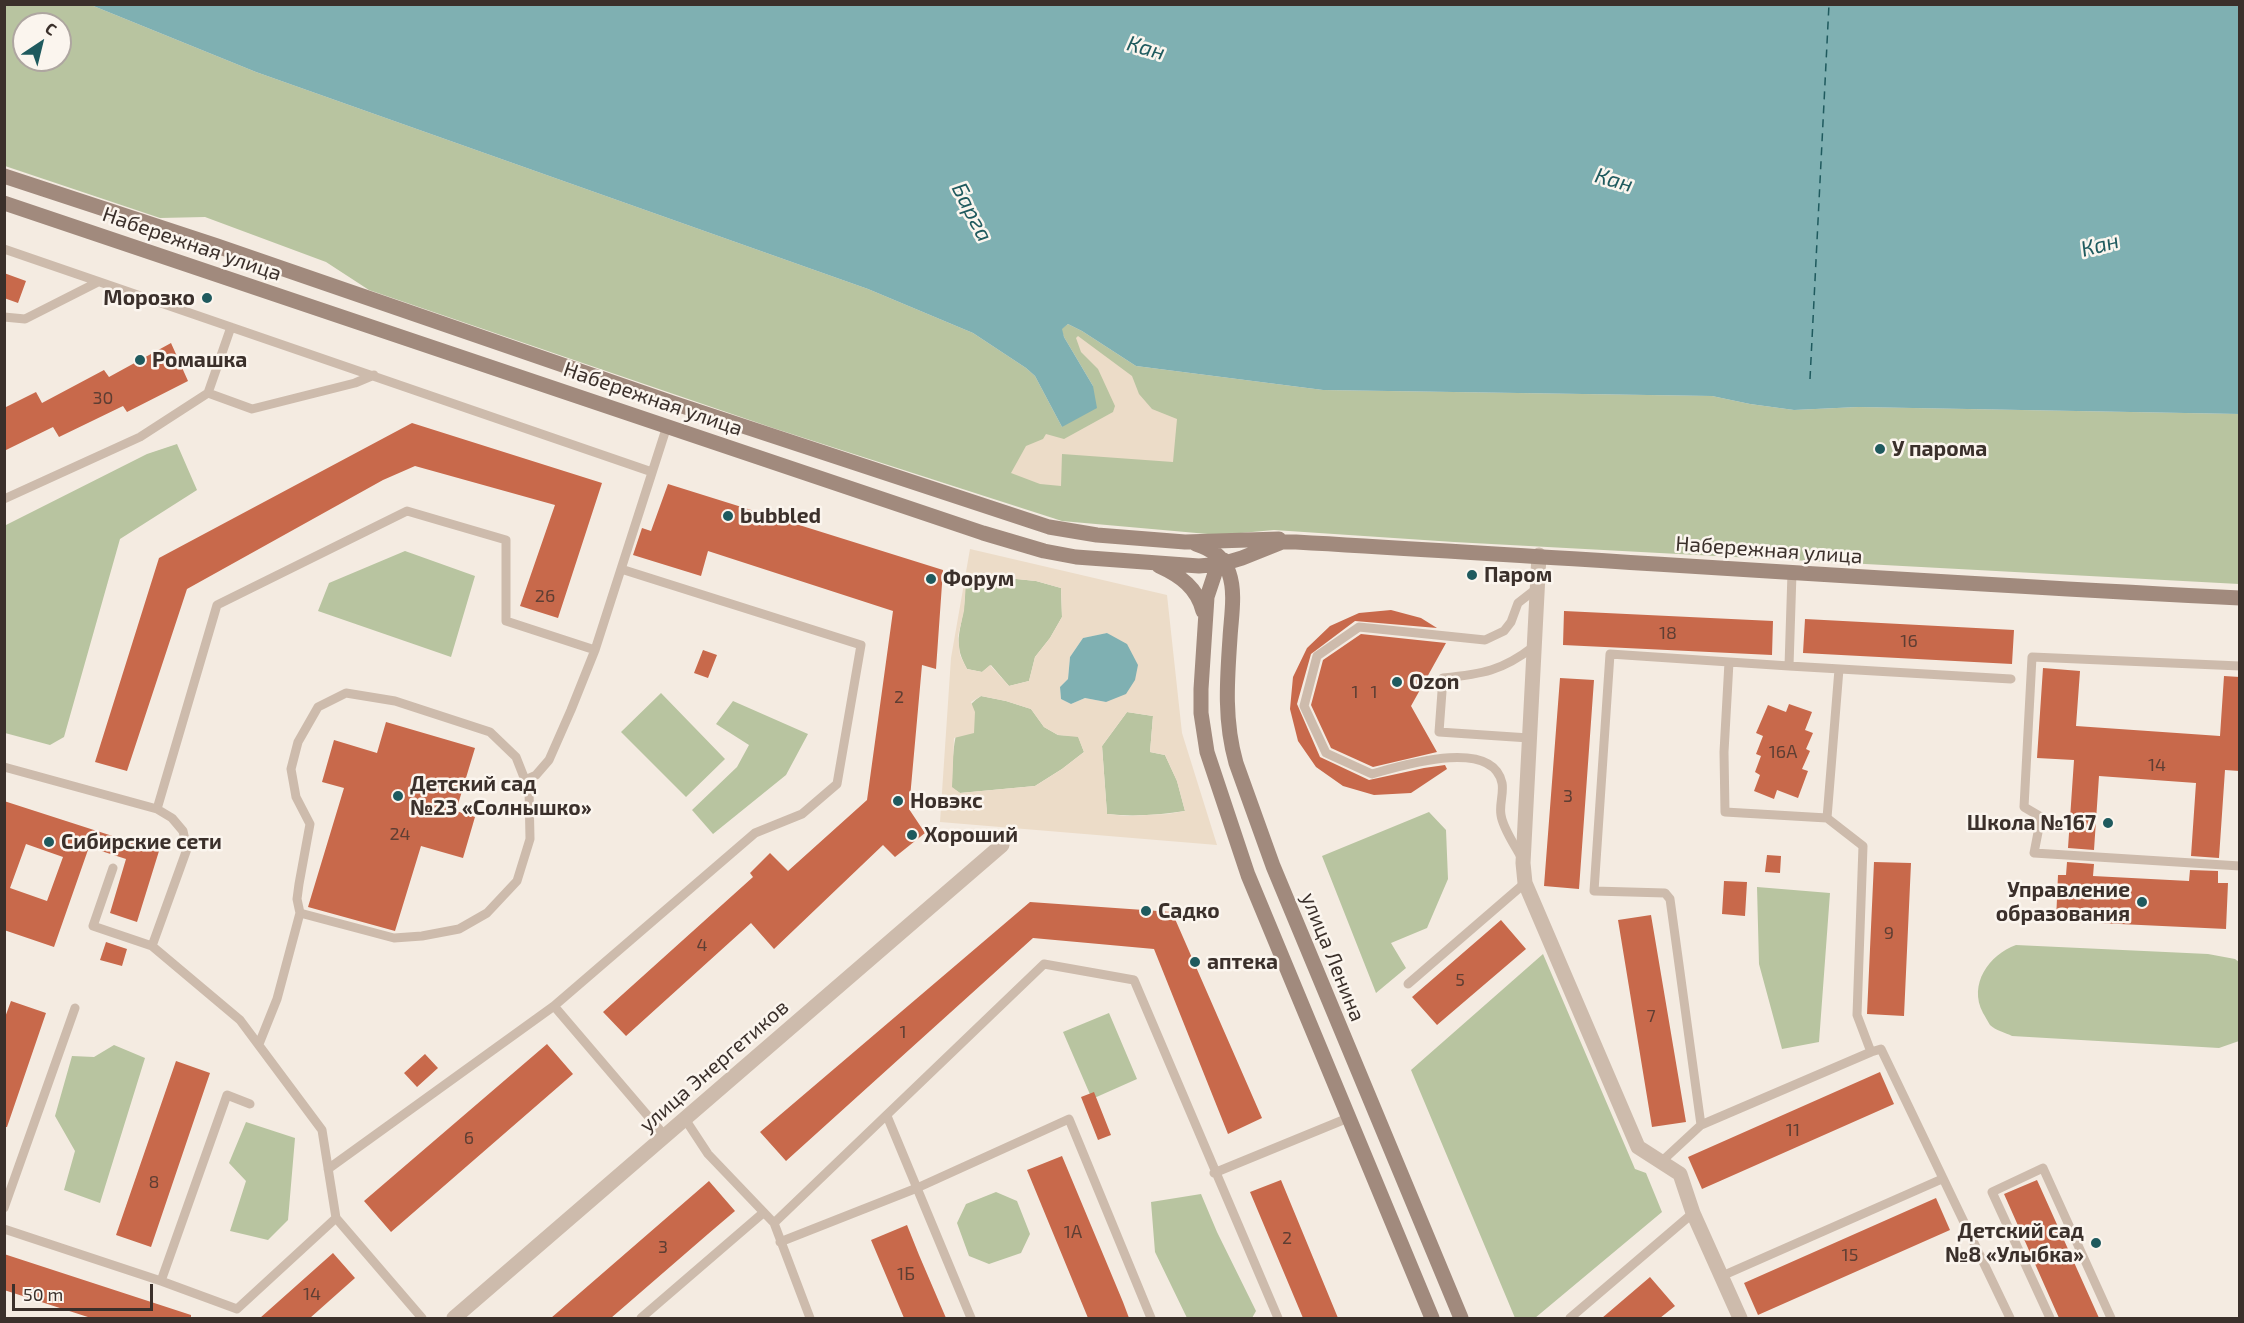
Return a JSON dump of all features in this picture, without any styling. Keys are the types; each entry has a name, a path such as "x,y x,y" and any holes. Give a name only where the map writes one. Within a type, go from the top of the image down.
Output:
{"main road":[{"name":"Набережная улица","path":"4,176 217,246 673,403 1049,526 1097,535 1185,542 1264,543 1282,539 1296,542 1539,555 1792,573 2240,598"},
{"name":"Набережная улица","path":"4,203 1033,548 1076,557 1199,566 1242,558 1264,543"},
{"path":"667,426 673,403"},
{"path":"1185,542 1210,549 1223,562 1216,570 1208,591 1201,713 1213,774 1248,875 1432,1318"},
{"name":"улица Ленина","path":"1232,598 1240,573 1264,543"},
{"name":"улица Ленина","path":"1223,562 1230,575 1232,598 1227,712 1236,763 1278,876 1461,1318"},
{"path":"1154,564 1185,580 1196,593 1203,608 1206,626"}],"street":[{"path":"1539,555 1523,863 1525,883 1638,1147 1680,1174 1693,1213 1740,1318"},
{"name":"улица Энергетиков","path":"454,1318 1002,845"}],"lane":[{"path":"4,249 652,472"},
{"path":"4,317 26,319 98,282"},
{"path":"4,499 140,437 208,393 231,327"},
{"path":"208,393 252,409 355,384 374,375"},
{"path":"525,780 536,775 549,760 595,650 667,426"},
{"path":"157,809 217,605 407,511 506,540 506,621 595,650"},
{"path":"328,1169 554,1006 755,833 802,814 837,784 861,645 621,569"},
{"path":"1789,666 1792,573"},
{"path":"1523,863 1501,817 1502,783 1496,769 1487,762 1475,758 1421,761 1372,774 1326,753 1304,706 1317,656 1359,627 1485,640 1504,631 1511,622 1518,603 1536,590"},
{"path":"1529,738 1439,732 1443,678 1480,674 1512,663 1533,647"},
{"path":"1701,1125 1670,899 1665,893 1594,891 1610,654 2011,679"},
{"path":"2240,666 2032,657 2024,807 2041,817 2034,853 2240,866"},
{"path":"1729,662 1724,752 1725,812 1827,818 1863,846 1857,1015 1871,1052"},
{"path":"1827,818 1839,669"},
{"path":"259,1044 277,999 300,913 297,899 310,824 296,797 291,769 298,742 318,706 346,693 395,700 490,732 516,757 529,790 530,839 517,881 488,913 459,929 394,939 300,913"},
{"path":"4,767 157,809 172,818 183,831 187,849 152,946"},
{"path":"113,868 93,926 152,946 240,1020 322,1130 336,1218 422,1318"},
{"path":"1408,984 1525,883"},
{"path":"774,1224 1044,964 1110,975 1134,980 1214,1173 1278,1318"},
{"path":"554,1006 665,1136"},
{"path":"4,1208 75,1008"},
{"path":"1661,1162 1701,1125 1881,1049 2010,1318"},
{"path":"161,1281 227,1095 250,1104"},
{"path":"887,1116 971,1318"},
{"path":"1214,1173 1348,1118"},
{"path":"685,1119 708,1154 774,1224 810,1318"},
{"path":"780,1242 917,1188 1069,1119 1151,1318"},
{"path":"2050,1318 1992,1192 2043,1168 2111,1318"},
{"path":"1722,1276 1942,1179"},
{"path":"641,1318 763,1213"},
{"path":"1570,1318 1693,1213"},
{"path":"4,1229 161,1281 237,1309 336,1218"}],"green space":[{"path":"5,5 91,5 256,72 868,289 973,333 1026,368 1035,376 1062,427 1093,386 1064,337 1061,329 1068,324 1136,366 1323,390 1712,396 1794,410 1858,407 2239,414 2239,584 1454,542 1274,530 1219,535 1062,521 773,428 369,290 326,262 205,217 160,218 5,166"},
{"path":"177,444 197,490 120,539 64,737 50,745 5,733 6,525 147,454"},
{"path":"405,551 475,576 451,657 318,611 329,583"},
{"path":"978,575 1036,581 1061,588 1062,617 1050,638 1035,657 1029,681 1009,686 991,665 982,672 967,669 959,647 965,583"},
{"path":"661,693 725,759 686,797 621,732"},
{"path":"981,696 1031,709 1044,727 1058,735 1078,736 1084,752 1035,786 960,793 952,788 956,737 964,714"},
{"path":"733,701 808,734 786,775 713,834 692,810 737,767 749,745 716,724"},
{"path":"1127,712 1153,716 1150,752 1165,755 1177,781 1185,811 1146,815 1107,814 1102,746"},
{"path":"1429,812 1446,830 1448,879 1427,928 1391,943 1406,968 1376,993 1322,856"},
{"path":"1757,887 1830,893 1819,1042 1782,1049 1759,964"},
{"path":"2016,945 2208,954 2235,959 2239,962 2239,1041 2219,1048 2012,1036 1990,1025 1979,1002 1978,992 1980,981 1990,963"},
{"path":"1543,954 1635,1169 1646,1173 1662,1212 1535,1318 1515,1318 1411,1070"},
{"path":"1109,1013 1137,1079 1092,1099 1063,1032"},
{"path":"114,1045 145,1058 100,1203 64,1190 75,1151 55,1116 72,1056 94,1057"},
{"path":"246,1122 295,1138 288,1220 268,1240 230,1231 246,1181 229,1163"},
{"path":"996,1192 1017,1201 1030,1234 1021,1253 989,1264 969,1256 957,1223 966,1204"},
{"path":"1201,1194 1256,1311 1252,1318 1187,1318 1155,1252 1151,1202"}],"shaded area":[{"path":"1078,336 1132,376 1139,394 1152,409 1177,419 1173,462 1062,454 1061,486 1040,484 1011,473 1026,446 1043,439 1046,434 1064,439 1113,412 1115,406 1098,369 1081,352 1076,338"},
{"path":"970,549 1167,595 1182,733 1217,845 940,822 951,658","holes":["978,575 1036,581 1061,588 1062,617 1050,638 1035,657 1029,681 1009,686 990,665 982,672 967,669 960,655 958,636 964,611 966,583","1108,633 1106,702 1085,698 1071,704 1061,699 1060,687 1068,679 1070,657 1083,638","981,696 1031,709 1044,727 1058,735 1078,737 1084,752 1035,786 960,793 952,787 954,738 974,733 975,712 971,702","1127,712 1153,716 1150,752 1165,755 1177,781 1185,811 1127,816 1107,814 1102,746"]}],"water":[{"path":"91,5 2239,5 2239,414 1858,407 1794,410 1712,396 1323,390 1136,366 1068,324 1062,329 1064,337 1093,386 1097,408 1062,427 1035,376 973,333 868,289 256,72"},
{"path":"1107,633 1127,644 1138,665 1135,680 1126,694 1106,702 1085,698 1071,704 1061,699 1060,687 1068,679 1070,657 1083,638"}],"building":[{"path":"4,273 26,281 18,303 4,298"},
{"path":"171,343 188,381 127,412 123,406 59,437 53,427 4,451 4,408 36,392 42,403 104,370 109,377"},
{"path":"412,423 602,483 558,618 520,606 555,505 415,466 383,480 187,589 127,771 95,762 159,558"},
{"path":"668,484 943,570 936,669 922,665 909,809 925,833 895,857 883,845 774,949 751,923 626,1036 603,1012 753,877 750,873 770,853 788,871 867,800 893,611 708,551 701,576 633,555 642,528 651,531"},
{"path":"1391,610 1421,618 1437,628 1355,621 1311,654 1297,704 1320,757 1369,780 1445,765 1447,769 1411,793 1374,795 1343,786 1316,767 1298,741 1290,709 1293,677 1307,648 1330,626 1359,613"},
{"path":"1564,611 1773,621 1772,655 1563,645"},
{"path":"1805,619 2014,630 2012,664 1803,653"},
{"path":"1361,634 1446,643 1411,706 1437,752 1373,767 1331,748 1311,705 1323,660"},
{"path":"703,650 717,655 708,678 694,673"},
{"path":"2043,668 2080,671 2076,726 2220,736 2224,676 2240,677 2240,771 2225,770 2219,858 2191,856 2196,783 2099,776 2094,850 2068,848 2074,760 2037,758"},
{"path":"1560,678 1594,680 1579,889 1544,886"},
{"path":"1789,704 1812,712 1805,730 1813,733 1806,749 1810,751 1802,769 1808,771 1798,798 1777,790 1774,799 1754,791 1760,775 1755,772 1761,756 1756,754 1763,736 1756,733 1768,705 1786,712"},
{"path":"386,722 475,748 456,811 475,817 463,858 421,846 395,931 308,907 344,788 322,782 334,740 377,753"},
{"path":"4,801 159,851 137,922 110,913 126,859 89,847 54,947 4,930","holes":["26,844 63,857 47,901 10,888"]},
{"path":"1767,855 1781,856 1780,873 1765,872"},
{"path":"1874,862 1911,863 1904,1016 1867,1014"},
{"name":"Управление образования","path":"2067,862 2094,864 2093,876 2189,881 2190,870 2218,871 2218,883 2228,883 2226,929 2056,921 2058,875 2066,875"},
{"path":"1724,881 1747,882 1745,916 1722,914"},
{"path":"1030,902 1172,912 1262,1118 1228,1134 1154,949 1033,938 786,1161 760,1132"},
{"path":"1651,915 1686,1122 1652,1127 1618,920"},
{"path":"1501,920 1526,949 1437,1025 1412,997"},
{"path":"106,942 127,949 122,966 100,960"},
{"path":"11,1001 46,1013 7,1127 4,1127 4,1020"},
{"path":"547,1044 573,1074 391,1232 364,1201"},
{"path":"425,1054 438,1068 417,1087 404,1073"},
{"path":"176,1061 210,1073 151,1247 116,1235"},
{"path":"1880,1072 1894,1104 1702,1189 1688,1157"},
{"path":"1094,1092 1111,1135 1098,1140 1081,1097"},
{"path":"1062,1156 1129,1318 1088,1318 1027,1170"},
{"path":"1281,1180 1338,1318 1303,1318 1250,1192"},
{"path":"2037,1180 2099,1318 2059,1318 2004,1194"},
{"path":"709,1181 735,1211 611,1318 551,1318"},
{"path":"1936,1198 1950,1230 1758,1315 1744,1283"},
{"path":"907,1225 946,1318 904,1318 871,1240"},
{"path":"333,1253 355,1278 310,1318 260,1318"},
{"path":"4,1254 191,1315 191,1318 91,1318 4,1290"},
{"path":"1650,1277 1675,1306 1660,1318 1602,1318"}],"ferry route":[{"path":"1810,379 1829,4"}],"place":[{"name":"Морозко","path":"207,298"},
{"name":"Ромашка","path":"140,360"},
{"name":"У парома","path":"1880,449"},
{"name":"bubbled","path":"728,516"},
{"name":"Паром","path":"1472,575"},
{"name":"Форум","path":"931,579"},
{"name":"Ozon","path":"1397,682"},
{"name":"Детский сад №23 «Солнышко»","path":"398,796"},
{"name":"Новэкс","path":"898,801"},
{"name":"Школа №167","path":"2108,823"},
{"name":"Хороший","path":"912,835"},
{"name":"Сибирские сети","path":"49,842"},
{"name":"Управление образования","path":"2142,902"},
{"name":"Садко","path":"1146,911"},
{"name":"аптека","path":"1195,962"},
{"name":"Детский сад №8 «Улыбка»","path":"2096,1243"}],"water label":[{"name":"Кан","path":"1146,48"},
{"name":"Кан","path":"1614,180"},
{"name":"Барга","path":"972,212"},
{"name":"Кан","path":"2100,245"}]}
